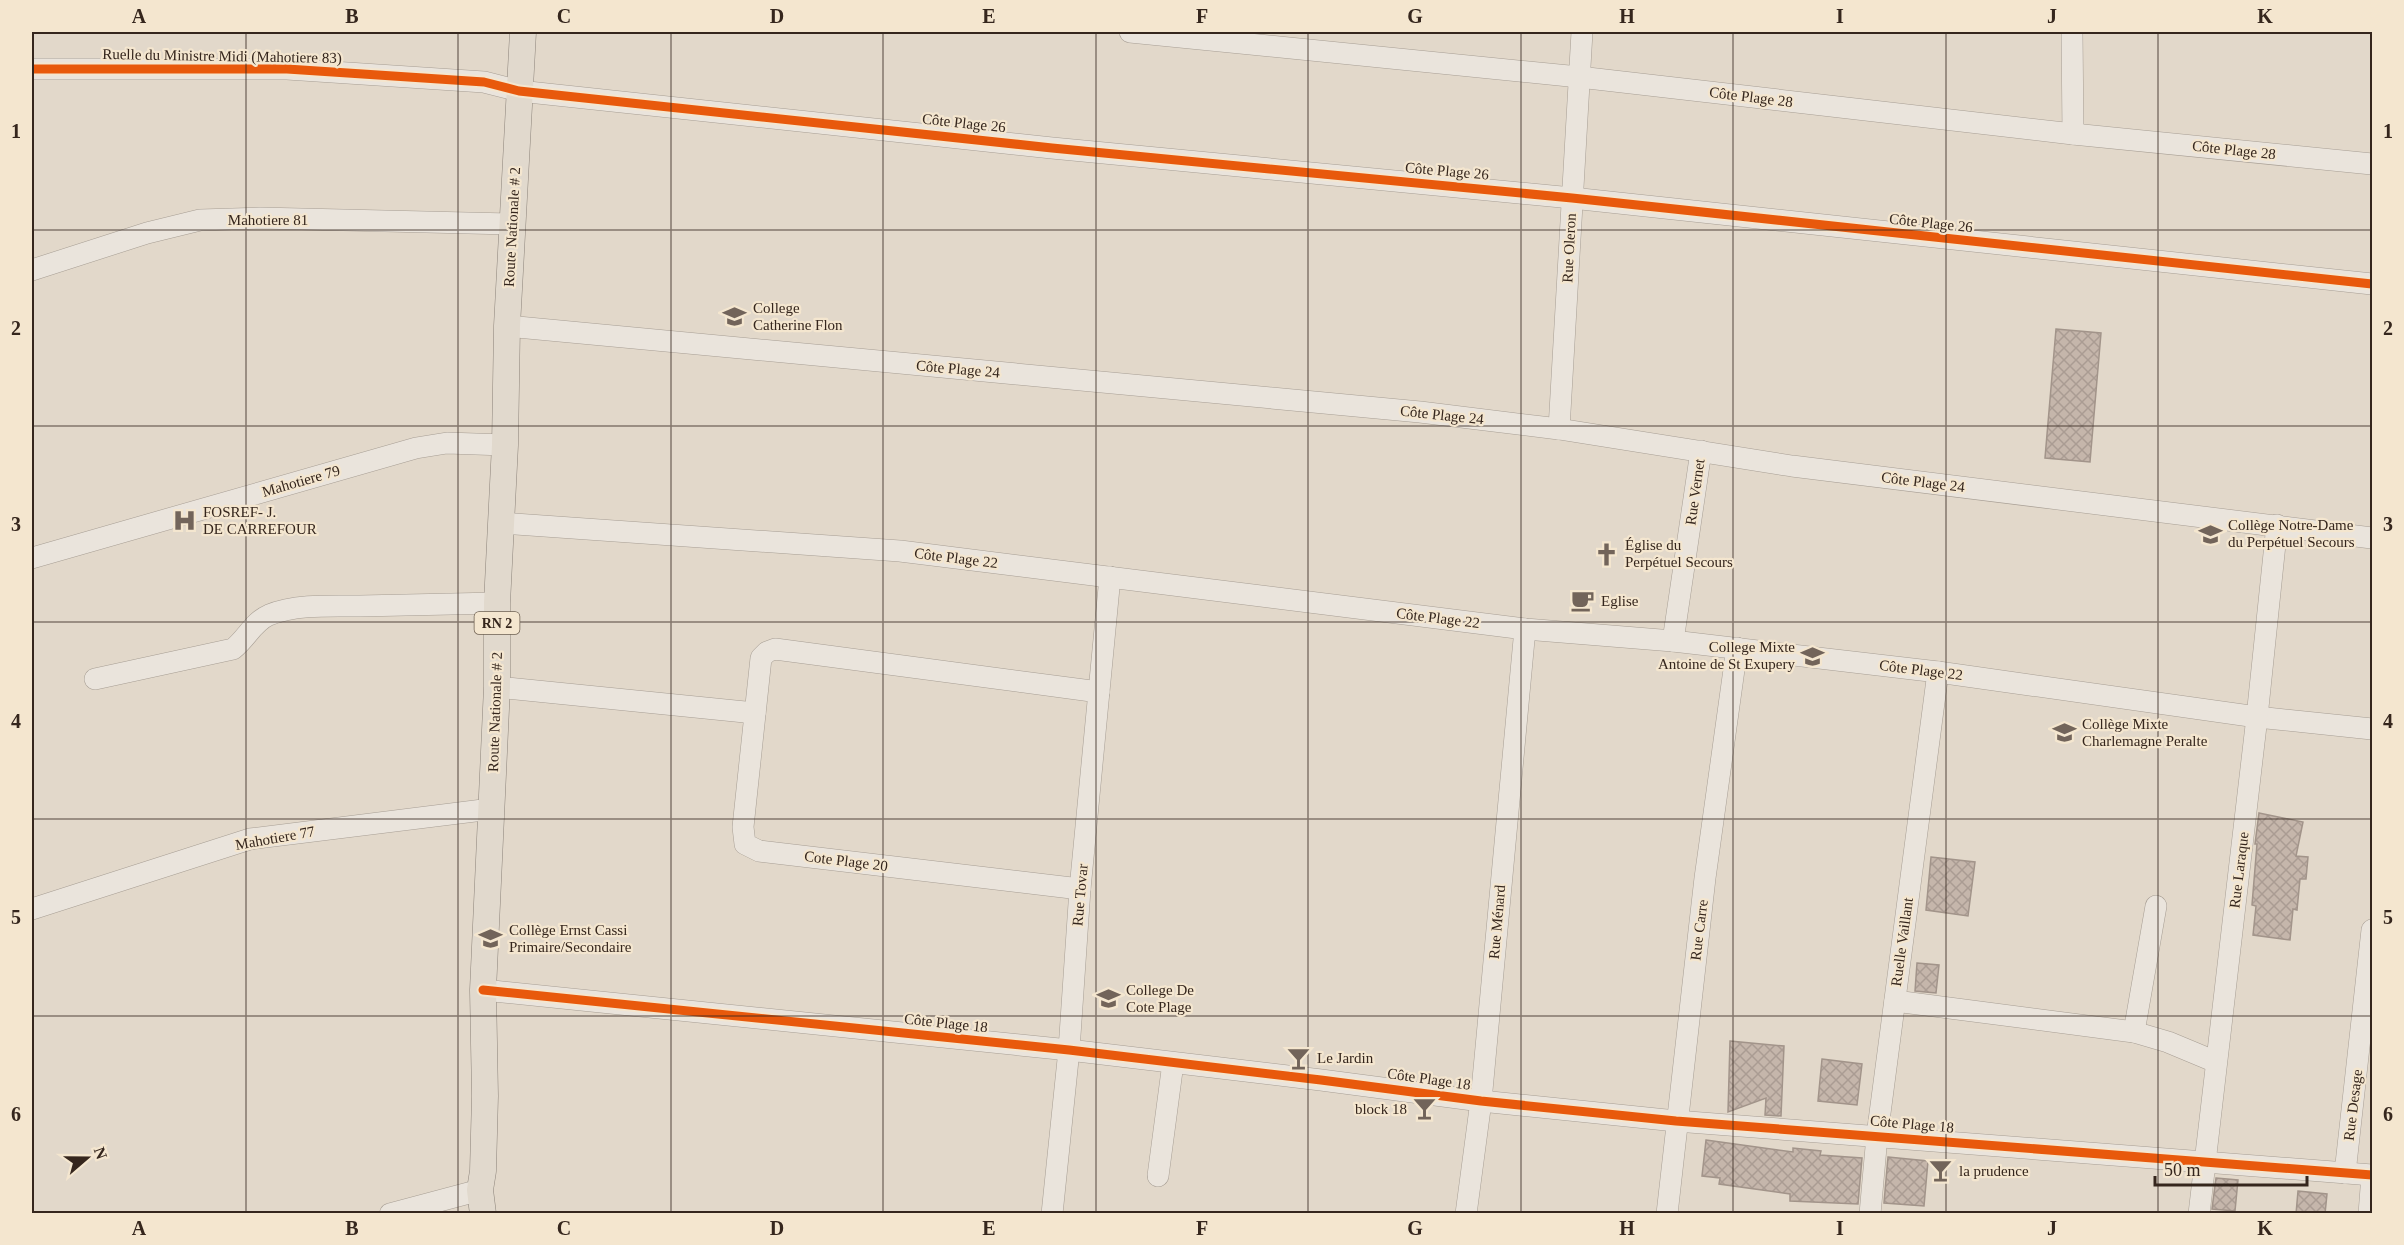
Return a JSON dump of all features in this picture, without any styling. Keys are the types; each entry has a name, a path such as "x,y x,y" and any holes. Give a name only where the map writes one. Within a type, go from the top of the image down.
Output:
{"main road":[{"name":"Route Nationale # 2","path":"481,1202 485,1096 483,990 497,687 497,603 505,445 507,326 523,32"}],"street":[{"name":"Côte Plage 28","path":"1130,32 1579,77 2073,134 2373,164"},
{"name":"Rue Oleron","path":"1559,429 1582,32"},
{"path":"2072,32 2073,134"},
{"name":"Ruelle du Ministre Midi (Mahotiere 83)","path":"32,69 286,69 484,82 519,91"},
{"name":"Côte Plage 26","path":"519,91 1064,149 1572,198 2373,284"},
{"name":"Mahotiere 81","path":"32,270 147,233 200,220 260,218 512,224"},
{"name":"Côte Plage 24","path":"507,326 1408,411 1559,429 1792,466 2373,538"},
{"name":"Mahotiere 79","path":"32,558 416,448 447,443 505,445"},
{"name":"Rue Vernet","path":"1673,641 1701,451"},
{"name":"Côte Plage 22","path":"502,523 900,551 1525,629 1673,641 1938,672 2257,717 2373,729"},
{"name":"Rue Laraque","path":"2199,1214 2277,525"},
{"name":"Rue Tovar","path":"1052,1214 1069,1050 1080,889 1110,577"},
{"path":"95,678 233,649 246,639 252,626 268,615 285,610 329,606 497,603"},
{"name":"Rue Ménard","path":"1466,1214 1481,1101 1525,629"},
{"name":"Rue Carre","path":"1667,1214 1705,878 1737,648"},
{"name":"Cote Plage 20","path":"1080,889 751,848 745,844 742,836 761,658 767,652 775,649 1099,692"},
{"name":"Ruelle Vaillant","path":"1870,1214 1877,1136 1938,672"},
{"path":"497,687 754,712"},
{"name":"Mahotiere 77","path":"32,909 250,839 490,809"},
{"path":"2134,1032 2156,906"},
{"name":"Rue Desage","path":"2345,1173 2373,930"},
{"name":"Côte Plage 18","path":"483,990 1069,1050 1481,1101 1676,1121 2372,1175"},
{"path":"1895,1001 2134,1032 2168,1042 2216,1062"},
{"path":"1158,1176 1173,1063"},
{"path":"2370,1214 2372,1175"},
{"path":"390,1214 481,1202"}],"building":[{"path":"2056,329 2101,333 2090,462 2045,458"},
{"path":"2259,813 2303,822 2296,856 2308,857 2306,879 2300,879 2297,910 2293,909 2290,940 2253,935 2256,906 2252,905 2257,844 2255,844"},
{"path":"1931,857 1975,862 1968,916 1926,910"},
{"path":"1917,963 1939,965 1936,993 1915,991"},
{"path":"1730,1041 1784,1046 1781,1116 1765,1115 1766,1098 1728,1112"},
{"path":"1822,1059 1862,1064 1857,1105 1818,1101"},
{"path":"1706,1140 1793,1152 1793,1148 1821,1151 1820,1155 1862,1158 1858,1204 1790,1201 1790,1194 1719,1184 1720,1178 1702,1176"},
{"path":"1888,1157 1928,1161 1924,1206 1884,1203"},
{"path":"2216,1178 2238,1180 2235,1211 2212,1209"},
{"path":"2298,1191 2327,1194 2325,1214 2296,1214"}],"cycle path":[{"path":"32,69 287,69 484,82 519,91 1052,148 1572,198 2372,284"},
{"path":"483,990 1069,1050 1481,1101 1676,1121 2372,1175"}],"place":[{"name":"College Catherine Flon","path":"735,317"},
{"name":"FOSREF- J. DE CARREFOUR","path":"185,521"},
{"name":"Collège Notre-Dame du Perpétuel Secours","path":"2210,534"},
{"name":"Église du Perpétuel Secours","path":"1607,554"},
{"name":"Eglise","path":"1583,601"},
{"name":"College Mixte Antoine de St Exupery","path":"1813,656"},
{"name":"Collège Mixte Charlemagne Peralte","path":"2064,733"},
{"name":"Collège Ernst Cassi Primaire/Secondaire","path":"491,939"},
{"name":"College De Cote Plage","path":"1108,999"},
{"name":"Le Jardin","path":"1299,1058"},
{"name":"block 18","path":"1425,1109"},
{"name":"la prudence","path":"1941,1171"}]}
